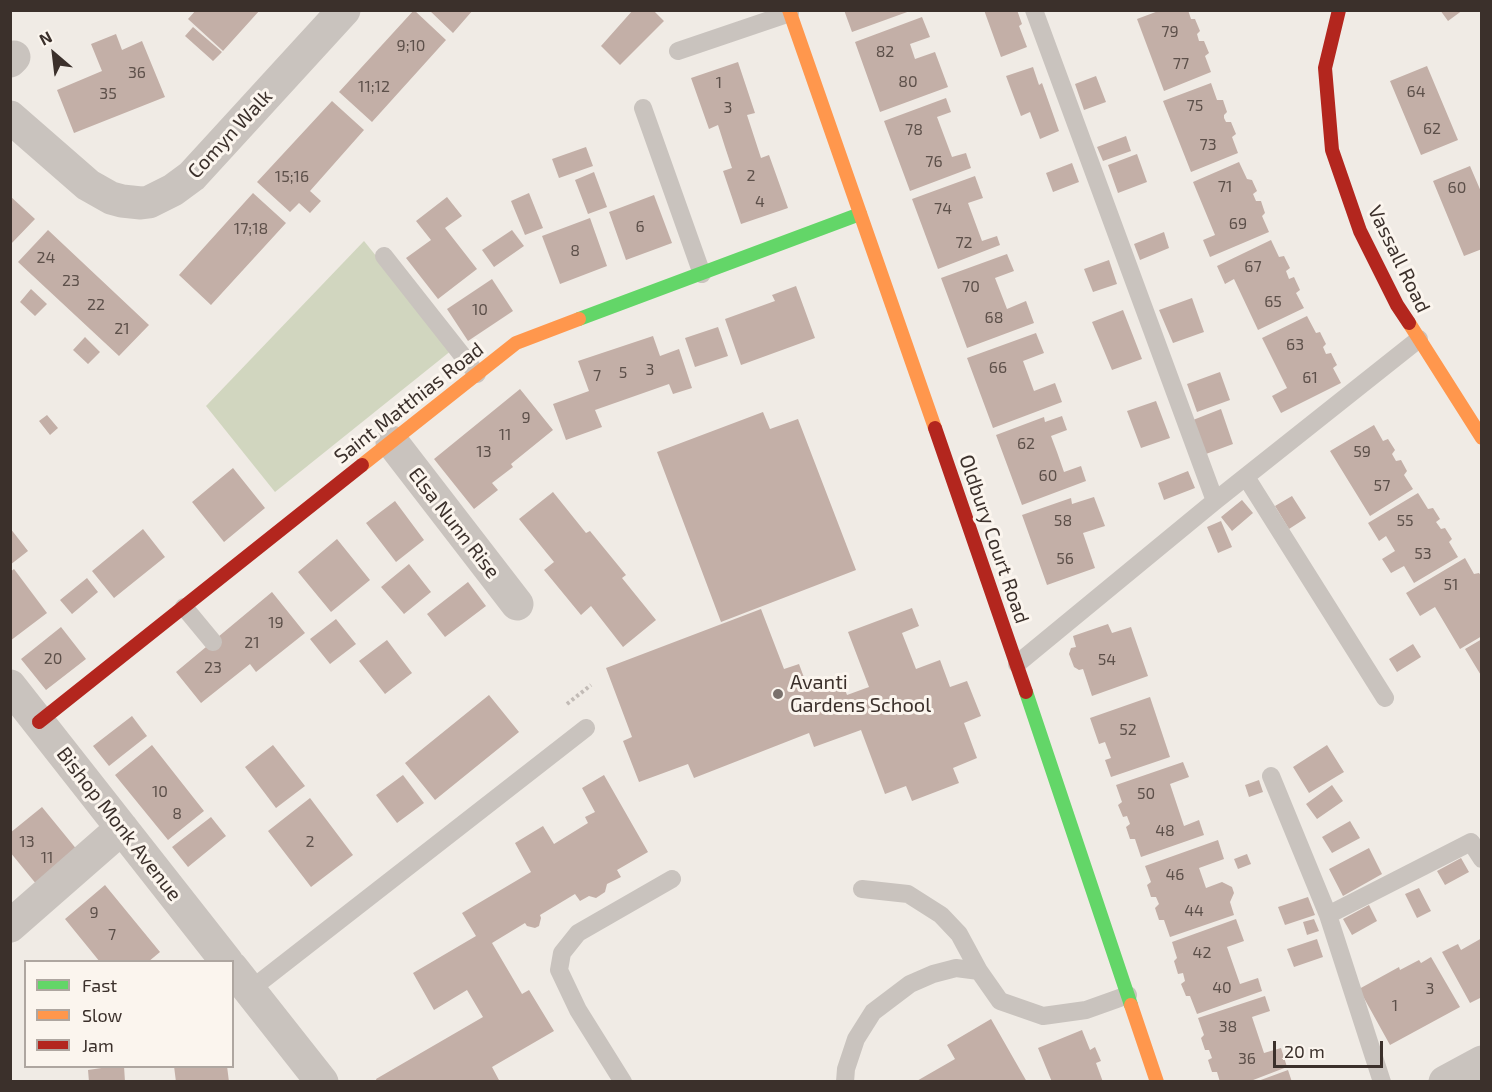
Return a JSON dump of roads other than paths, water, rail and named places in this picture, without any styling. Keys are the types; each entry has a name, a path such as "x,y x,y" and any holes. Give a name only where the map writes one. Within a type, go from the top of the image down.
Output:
{"street":[{"name":"Comyn Walk","path":"10,117 88,185 111,198 122,201 149,202 173,190 192,176 344,10"},
{"name":"Vassall Road","path":"1339,10 1325,68 1332,150 1360,231 1397,305 1482,438"},
{"name":"Oldbury Court Road","path":"789,12 1017,664 1157,1082"},
{"name":"Saint Matthias Road","path":"39,722 516,343 860,214"},
{"name":"Elsa Nunn Rise","path":"392,442 517,604"},
{"name":"Bishop Monk Avenue","path":"10,686 225,960"},
{"path":"10,926 122,828"},
{"path":"241,979 322,1082"},
{"path":"1445,1082 1482,1062"}],"lane":[{"path":"1034,10 1215,501"},
{"path":"678,51 789,12"},
{"path":"643,108 702,274"},
{"path":"384,256 477,374"},
{"path":"1017,664 1215,501 1419,339"},
{"path":"1246,477 1385,698"},
{"path":"184,607 213,642"},
{"path":"241,979 586,728"},
{"path":"1271,776 1328,915 1382,1082"},
{"path":"1328,915 1471,842 1482,860"},
{"path":"623,1082 578,1010 559,970 562,953 578,933 672,879"},
{"path":"862,889 908,894 940,915 959,934 979,971 1000,1001 1043,1016 1086,1010 1128,995"},
{"path":"845,1082 846,1069 856,1039 873,1012 910,984 933,974 956,968 979,971"}],"place":[{"name":"Avanti Gardens School","path":"778,694"}]}
